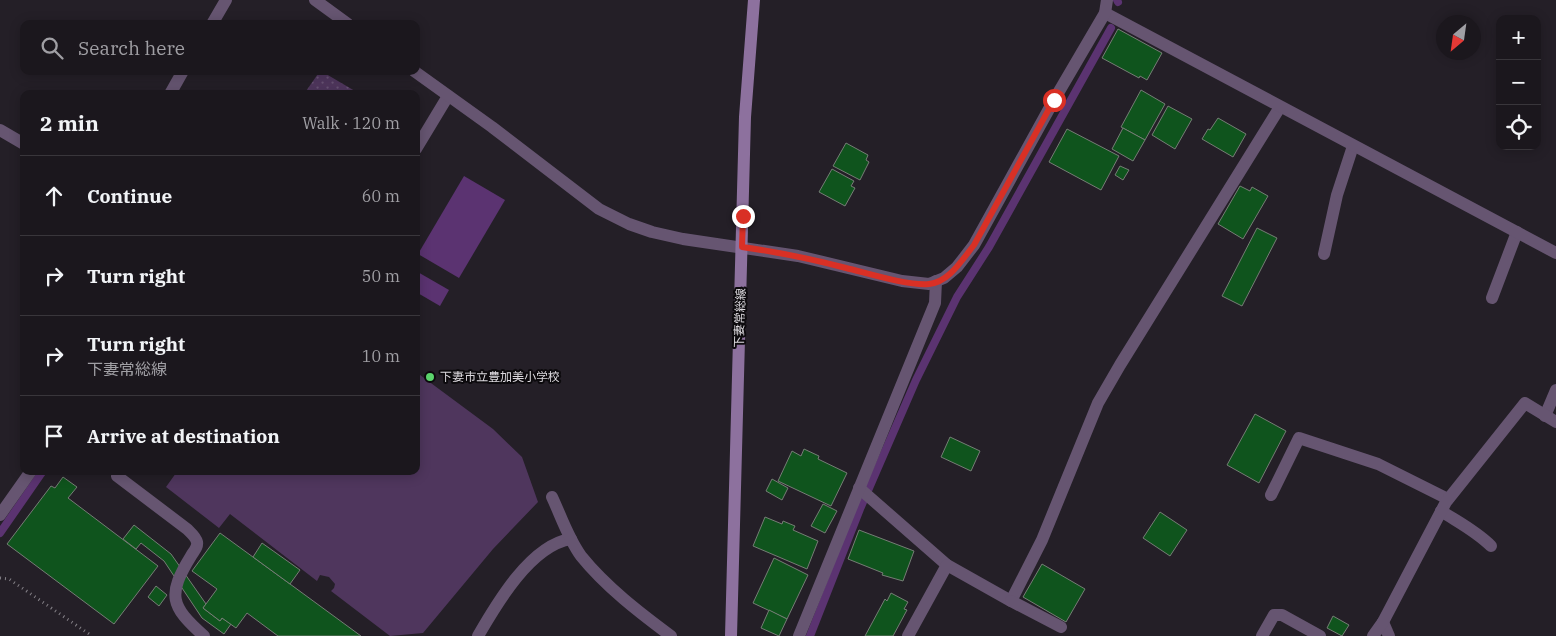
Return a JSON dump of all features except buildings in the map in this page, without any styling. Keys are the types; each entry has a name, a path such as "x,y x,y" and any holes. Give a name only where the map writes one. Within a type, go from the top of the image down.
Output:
{"main road":[{"name":"下妻常総線","path":"731,636 745,116 754,0"}],"street":[{"path":"214,20 226,0"},
{"path":"315,0 342,20"},
{"path":"419,75 599,209 629,224 652,232 683,239 798,256 902,281 929,284 944,278 957,267 974,245 1054,100 1105,14 1107,0"},
{"path":"1105,14 1556,253"},
{"path":"172,90 181,75"},
{"path":"420,142 448,96"},
{"path":"1012,600 1042,540 1098,403 1140,332 1280,108"},
{"path":"0,130 20,142"},
{"path":"1324,254 1337,195 1353,146"},
{"path":"1492,298 1517,232"},
{"path":"799,636 864,492 935,303 936,281"},
{"path":"1373,636 1383,622 1448,499 1526,403 1551,419 1556,390"},
{"path":"1271,495 1299,438 1378,464 1448,499"},
{"path":"0,515 28,475"},
{"path":"118,475 188,529 195,538 197,547 175,584 174,592 180,609 190,623 204,636"},
{"path":"864,492 947,565 1061,627"},
{"path":"552,497 581,556 634,608 672,636"},
{"path":"1441,511 1467,526 1491,546"},
{"path":"478,636 496,605 516,578 547,547 560,540 571,538"},
{"path":"908,636 947,565"},
{"path":"1262,636 1274,615 1282,615 1320,636"},
{"path":"1383,622 1389,636"}],"path":[{"path":"0,578 9,579 92,636"}],"shaded area":[{"path":"317,75 328,75 353,90 307,90"},
{"path":"464,176 505,200 459,278 420,255 420,251"},
{"path":"420,273 449,290 440,306 420,294"},
{"path":"420,375 493,429 522,457 538,502 493,549 423,633 390,636 331,591 335,584 329,577 320,575 317,581 230,514 219,528 166,487 175,475 420,475"}],"waterway":[{"path":"810,636 860,509 916,380 957,297 989,247 1111,28"},
{"path":"0,533 40,475"}],"place":[{"name":"下妻市立豊加美小学校","path":"430,377"}],"route":[{"path":"743,216 742,247 798,256 902,281 929,284 944,278 957,267 974,245 1054,100"}]}
